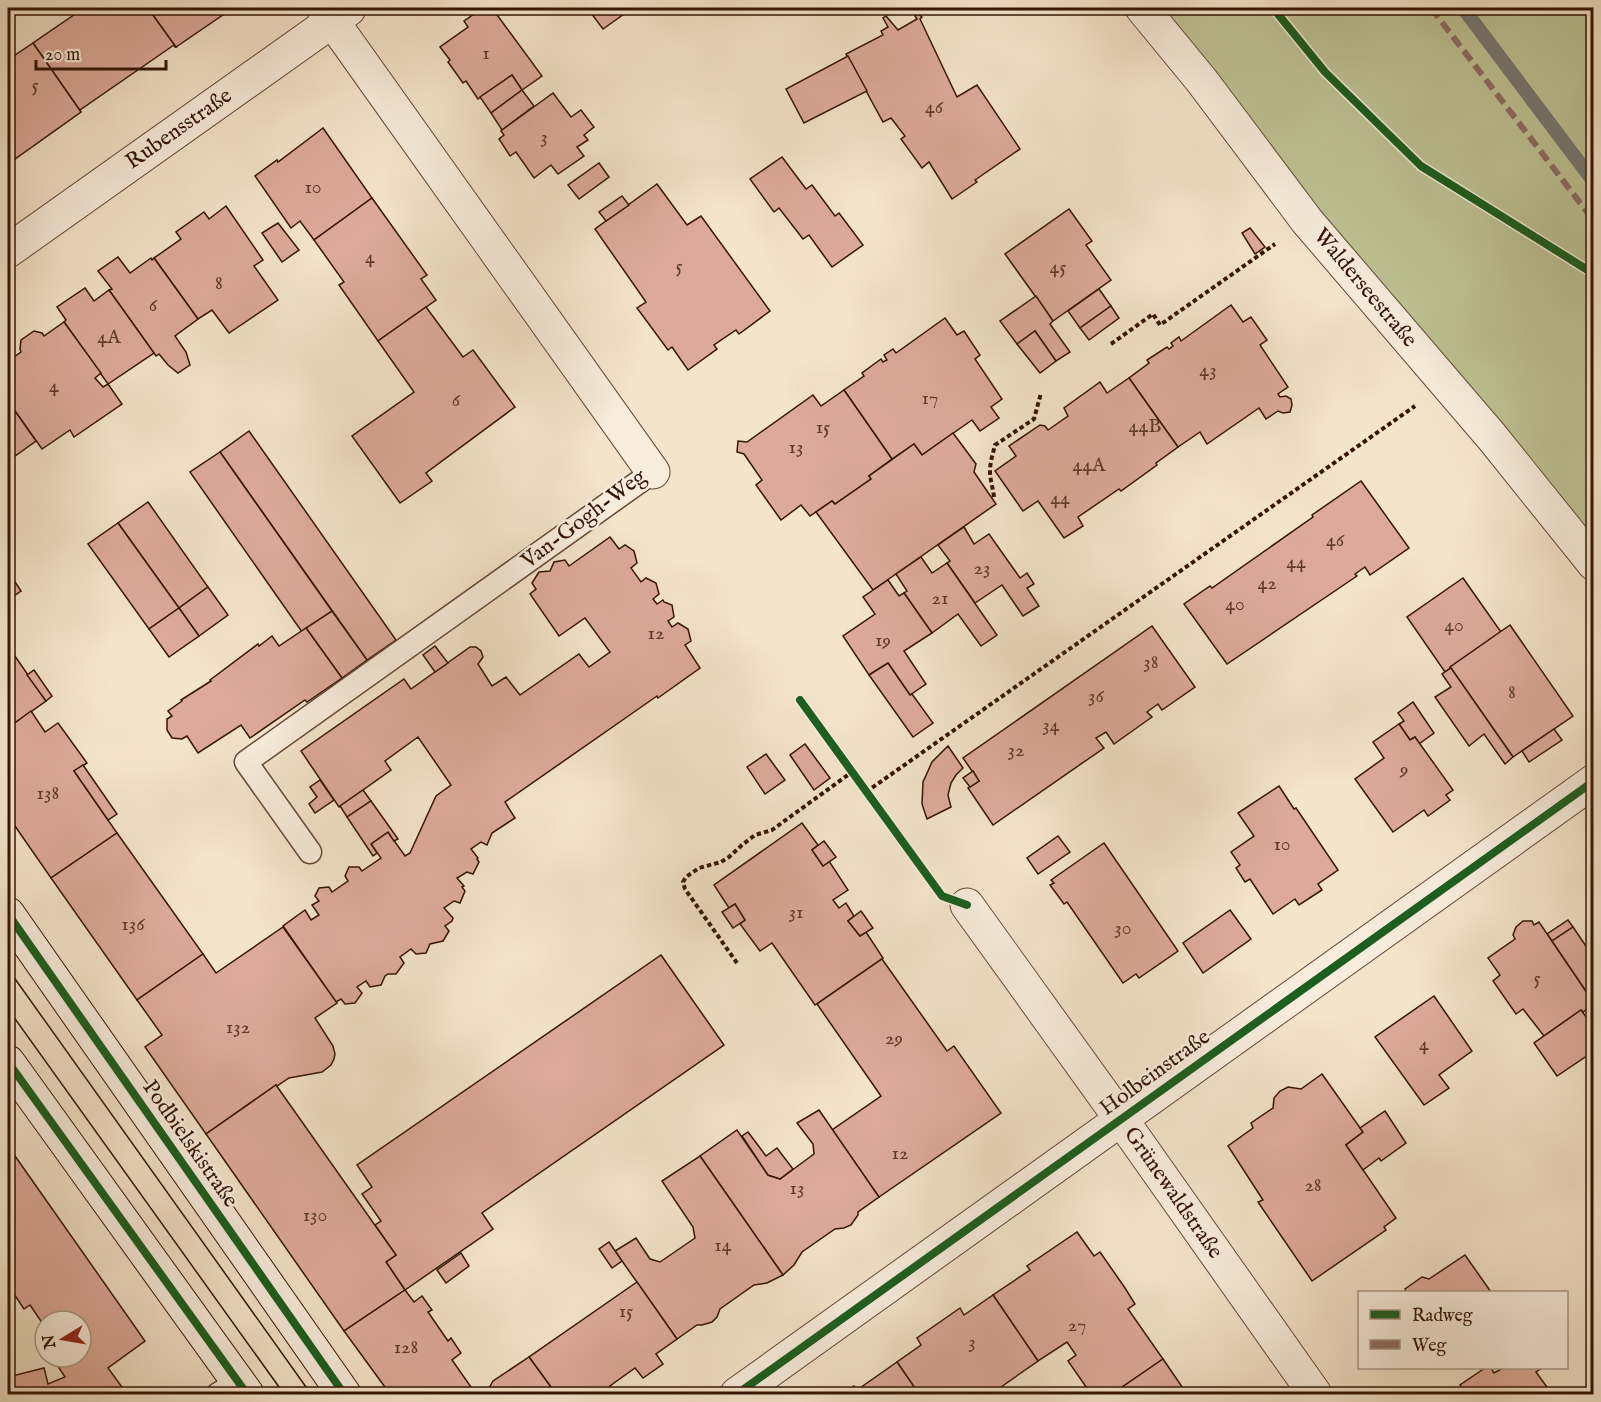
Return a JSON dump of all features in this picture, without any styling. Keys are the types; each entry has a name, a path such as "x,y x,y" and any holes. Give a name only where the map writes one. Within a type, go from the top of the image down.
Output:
{"street":[{"name":"Walderseestraße","path":"1142,8 1202,81 1307,221 1492,437 1593,564"},
{"name":"Rubensstraße","path":"8,251 335,12"},
{"name":"Van-Gogh-Weg","path":"335,12 653,472"},
{"name":"Holbeinstraße","path":"737,1395 1593,781"},
{"name":"Grünewaldstraße","path":"967,905 1315,1395"},
{"name":"Podbielskistraße","path":"8,914 344,1395"},
{"path":"8,1062 234,1390"}],"lane":[{"name":"Van-Gogh-Weg","path":"310,852 246,762 653,472"}],"path":[{"path":"1111,344 1153,315 1160,325 1307,221"},
{"path":"994,497 990,472 995,445 1034,419 1041,393"},
{"path":"866,792 1420,402"},
{"path":"737,963 685,889 683,882 686,877 699,868 721,862 755,836 772,830 852,772"}],"green space":[{"path":"1142,8 1593,8 1593,564"}],"building":[{"path":"84,8 148,8 176,47 174,45 80,110 81,112 33,43"},
{"path":"148,8 233,8 176,47"},
{"path":"483,8 492,8 542,76 522,90 512,75 478,99 466,81 463,83 440,47 468,27 464,21"},
{"path":"575,8 621,8 624,14 603,29 588,9 580,14"},
{"path":"918,14 922,17 920,19 957,97 977,85 1020,149 952,199 929,162 922,168 901,139 905,136 891,118 883,122 846,54 883,35 881,31 888,27 883,18 886,16 898,30 917,19 915,16"},
{"path":"33,43 81,112 8,164 8,60"},
{"path":"848,56 867,91 804,123 786,89"},
{"path":"512,75 522,90 491,113 480,97"},
{"path":"522,90 534,106 502,130 491,113"},
{"path":"553,93 571,117 581,110 594,127 584,135 588,140 577,147 584,156 558,174 551,165 534,178 516,152 510,156 499,139 504,135 502,130"},
{"path":"323,128 372,198 314,240 300,221 291,228 255,176 277,160 278,162"},
{"path":"782,157 806,189 812,185 835,216 839,213 863,245 832,267 809,235 803,239 779,208 774,212 750,179"},
{"path":"599,163 609,177 579,199 568,185"},
{"path":"657,184 687,225 701,216 770,311 739,334 736,330 714,345 717,349 688,370 672,347 668,350 637,308 646,302 595,229"},
{"path":"622,196 629,205 606,221 599,212"},
{"path":"372,198 427,275 421,279 436,300 378,341 339,285 344,282 314,240"},
{"path":"226,206 263,260 254,266 278,300 229,333 212,310 198,319 154,258 181,239 176,232 204,212 209,219"},
{"path":"1069,209 1092,241 1086,245 1111,280 1053,321 1005,254"},
{"path":"278,223 299,250 282,262 262,233"},
{"path":"1250,228 1265,247 1255,254 1242,233"},
{"path":"118,257 130,273 154,258 198,319 175,336 186,352 190,365 178,373 159,354 156,356 98,271"},
{"path":"85,288 94,301 109,290 154,353 108,384 64,322 66,320 57,307"},
{"path":"1099,289 1111,306 1080,328 1068,311"},
{"path":"1036,296 1053,321 1050,324 1070,352 1056,361 1035,331 1017,344 1000,321"},
{"path":"1231,305 1243,322 1251,317 1267,340 1260,345 1288,387 1278,394 1280,397 1286,396 1291,399 1290,412 1278,411 1266,419 1259,408 1207,444 1200,432 1178,447 1129,378 1149,363 1147,360 1167,347 1169,349 1173,346 1171,343 1179,337 1181,341"},
{"path":"1111,306 1119,318 1089,340 1080,328"},
{"path":"426,307 463,357 473,350 515,407 426,473 432,481 400,503 352,436 414,392 378,341"},
{"path":"945,318 957,335 964,331 980,355 975,359 1002,399 991,407 999,418 980,431 972,420 922,455 914,444 892,459 844,390 864,376 862,373 881,359 883,362 887,360 884,355 893,349 896,353"},
{"path":"64,322 101,373 95,378 103,387 108,384 122,404 74,437 70,430 42,449 8,401 8,361 21,352 21,340 34,331 44,336"},
{"path":"1035,331 1056,361 1040,373 1017,344"},
{"path":"1129,378 1178,447 1121,491 1119,489 1078,517 1083,526 1064,538 1038,501 1023,511 995,471 1016,456 1009,446 1040,425 1045,426 1048,430 1068,416 1064,408 1100,382 1107,393"},
{"path":"844,390 892,459 869,476 871,479 835,504 832,501 810,516 801,505 781,520 756,485 762,480 744,454 737,452 738,441 747,442 813,395 821,406"},
{"path":"8,401 36,441 8,461"},
{"path":"249,431 396,640 367,660 220,452"},
{"path":"953,433 976,464 974,472 996,504 873,590 816,512 832,501 835,504 871,479 869,476 914,444 922,455"},
{"path":"220,452 332,611 302,632 190,472"},
{"path":"1361,481 1409,548 1370,575 1365,567 1355,574 1357,576 1227,664 1184,604 1210,586 1212,588"},
{"path":"148,502 208,587 179,608 118,523"},
{"path":"118,523 179,608 149,629 88,544"},
{"path":"964,527 974,544 989,534 1020,578 1027,573 1034,584 1027,588 1039,606 1023,616 1002,585 975,603 947,563 950,561 938,545"},
{"path":"610,537 619,549 625,545 634,551 637,563 631,568 641,582 646,578 656,583 659,594 653,599 657,604 663,600 672,605 674,617 668,621 672,627 678,623 688,629 691,641 685,645 700,668 505,802 515,818 492,833 487,845 481,842 471,849 479,862 473,874 467,872 457,878 465,891 460,903 454,901 444,908 453,918 445,926 449,931 443,941 430,944 426,953 416,954 411,949 400,957 404,963 396,974 385,976 381,985 370,987 366,981 357,987 362,993 355,1003 345,1004 341,999 336,1002 283,926 305,910 311,920 319,915 312,905 319,901 315,896 319,888 329,887 332,892 348,881 345,876 349,867 359,867 362,871 381,858 371,844 388,832 405,856 410,853 436,796 451,785 418,737 385,761 391,770 339,807 301,751 404,679 411,689 470,647 476,647 481,651 483,657 478,664 492,686 506,677 520,695 579,654 589,667 610,652 585,618 559,636 530,594 536,589 532,583 539,572 550,571 554,562 565,560 569,566"},
{"path":"921,557 932,573 947,563 997,635 981,646 958,614 932,633 904,593 907,591 896,574"},
{"path":"8,571 21,591 8,600"},
{"path":"1463,578 1501,632 1445,672 1407,617"},
{"path":"888,580 899,596 904,593 932,633 904,651 926,684 910,695 888,663 869,675 843,636 875,614 863,597"},
{"path":"208,587 228,615 199,636 179,608"},
{"path":"179,608 199,636 169,657 149,629"},
{"path":"332,611 367,660 342,678 306,628"},
{"path":"1510,625 1573,716 1513,757 1450,667"},
{"path":"1152,626 1195,687 1162,710 1158,704 1147,712 1152,717 1114,744 1106,732 1096,738 1104,748 993,825 968,788 979,781 963,758"},
{"path":"306,628 342,678 250,738 241,725 198,753 187,736 182,739 172,738 167,730 167,719 172,716 168,711 181,700 211,681 258,644 259,646 272,636 279,646"},
{"path":"8,646 46,701 8,728"},
{"path":"435,646 448,663 435,672 423,655"},
{"path":"888,663 933,723 913,737 869,675"},
{"path":"1451,668 1513,757 1505,764 1484,734 1469,746 1435,697 1451,687 1442,674"},
{"path":"34,670 52,696 46,701 27,675"},
{"path":"1413,702 1434,733 1419,744 1415,737 1410,740 1399,724 1404,721 1398,713"},
{"path":"31,711 45,732 58,723 87,763 74,771 117,833 51,878 8,816 8,728"},
{"path":"1399,724 1410,740 1415,737 1453,790 1446,795 1450,800 1428,816 1424,810 1393,832 1355,779 1384,758 1373,742"},
{"path":"1554,729 1562,740 1529,762 1522,751"},
{"path":"805,744 830,778 814,790 790,755"},
{"path":"948,746 963,768 951,783 948,795 951,807 927,819 922,804 923,782 932,762"},
{"path":"766,754 785,780 765,794 747,767"},
{"path":"83,765 117,814 108,820 74,771"},
{"path":"973,771 979,781 970,787 963,778"},
{"path":"320,780 334,800 315,813 309,804 317,797 310,787"},
{"path":"1279,786 1338,870 1318,884 1322,890 1299,905 1295,899 1273,914 1250,879 1245,882 1236,868 1240,865 1231,852 1254,836 1238,813"},
{"path":"363,790 371,801 347,817 340,806"},
{"path":"371,801 398,839 394,841 388,832 371,844 377,853 373,856 347,817"},
{"path":"802,823 818,845 812,850 823,866 829,861 848,890 833,900 839,908 846,903 854,916 848,921 860,936 866,932 883,958 815,1005 772,943 760,951 740,924 745,920 735,904 729,908 714,885"},
{"path":"117,833 203,954 137,1000 51,878"},
{"path":"1058,836 1070,852 1038,874 1027,858"},
{"path":"824,841 836,857 823,866 812,850"},
{"path":"1104,843 1178,951 1139,978 1136,974 1123,983 1067,902 1064,904 1050,885 1054,883 1051,880"},
{"path":"735,904 745,920 733,928 722,912"},
{"path":"1230,910 1251,939 1203,973 1183,943"},
{"path":"861,911 873,928 860,936 848,921"},
{"path":"1568,920 1573,927 1552,941 1547,934"},
{"path":"1523,921 1532,921 1534,925 1539,922 1594,1003 1544,1036 1523,1009 1516,1014 1493,981 1500,975 1488,958 1515,939 1513,935 1516,927"},
{"path":"283,927 337,1003 315,1018 333,1046 334,1059 331,1065 322,1072 289,1078 276,1085 206,1134 145,1047 162,1035 137,1000 203,954 216,973"},
{"path":"1573,927 1594,958 1594,1003 1552,941"},
{"path":"661,955 724,1045 482,1213 493,1229 405,1290 386,1262 396,1255 375,1225 381,1221 362,1194 372,1187 357,1165"},
{"path":"882,959 947,1051 954,1046 1001,1113 879,1197 832,1130 881,1096 817,1004"},
{"path":"1434,996 1472,1051 1439,1075 1449,1088 1424,1105 1375,1037"},
{"path":"1581,1010 1594,1028 1594,1051 1557,1076 1534,1043"},
{"path":"1322,1074 1363,1132 1346,1145 1396,1218 1384,1227 1386,1230 1312,1281 1258,1202 1263,1200 1228,1146 1253,1128 1251,1123 1273,1108 1274,1098 1280,1091 1288,1087 1301,1089"},
{"path":"276,1085 396,1255 386,1262 405,1290 344,1331 206,1134"},
{"path":"819,1110 879,1197 858,1212 851,1225 835,1229 802,1252 794,1265 783,1275 700,1156 737,1130 768,1175 780,1179 814,1154 813,1144 797,1123"},
{"path":"1385,1111 1406,1143 1381,1161 1379,1158 1363,1170 1346,1145 1363,1132 1360,1128"},
{"path":"748,1132 766,1156 777,1148 793,1169 780,1179 768,1175 742,1136"},
{"path":"8,1146 145,1341 108,1368 127,1394 8,1394 8,1377 44,1369 48,1384 65,1377 60,1369 93,1369 93,1309 33,1309 30,1305 24,1309 8,1285"},
{"path":"700,1156 783,1275 767,1283 754,1285 720,1309 712,1322 697,1325 677,1339 615,1251 636,1238 650,1259 660,1262 695,1238 693,1227 662,1181"},
{"path":"1077,1232 1094,1256 1100,1252 1125,1288 1135,1304 1128,1309 1163,1359 1112,1394 1091,1394 1068,1361 1076,1355 1067,1342 1038,1361 993,1295 1030,1270 1027,1266"},
{"path":"609,1242 622,1261 612,1268 599,1249"},
{"path":"461,1253 469,1266 446,1283 437,1270"},
{"path":"1465,1255 1490,1291 1406,1291 1405,1289 1422,1277 1429,1279"},
{"path":"637,1282 677,1339 656,1354 663,1364 643,1378 635,1368 610,1386 616,1394 556,1394 529,1357"},
{"path":"405,1290 414,1302 422,1296 432,1310 428,1312 448,1341 451,1338 461,1353 452,1360 471,1387 460,1394 390,1394 344,1331"},
{"path":"993,1295 1038,1361 991,1394 919,1394 897,1362 921,1345 917,1338 960,1308 964,1315"},
{"path":"529,1357 556,1394 480,1394 489,1388 493,1381"},
{"path":"1163,1359 1187,1394 1112,1394"},
{"path":"897,1362 919,1394 842,1394 854,1386 857,1390"},
{"path":"1484,1369 1492,1369 1494,1373 1501,1369 1540,1369 1536,1372 1552,1394 1463,1394 1466,1393 1460,1385"}],"waterway":[{"path":"1463,8 1594,182"}],"tram line":[{"path":"8,969 311,1394"},
{"path":"8,1009 284,1394"}],"marked path":[{"path":"1431,8 1594,221"}],"cycle path":[{"path":"1273,8 1325,72 1421,166 1594,274"},
{"path":"800,700 942,896 967,905"},
{"path":"737,1394 1594,781"},
{"path":"8,914 344,1394"},
{"path":"8,1062 247,1394"}]}
